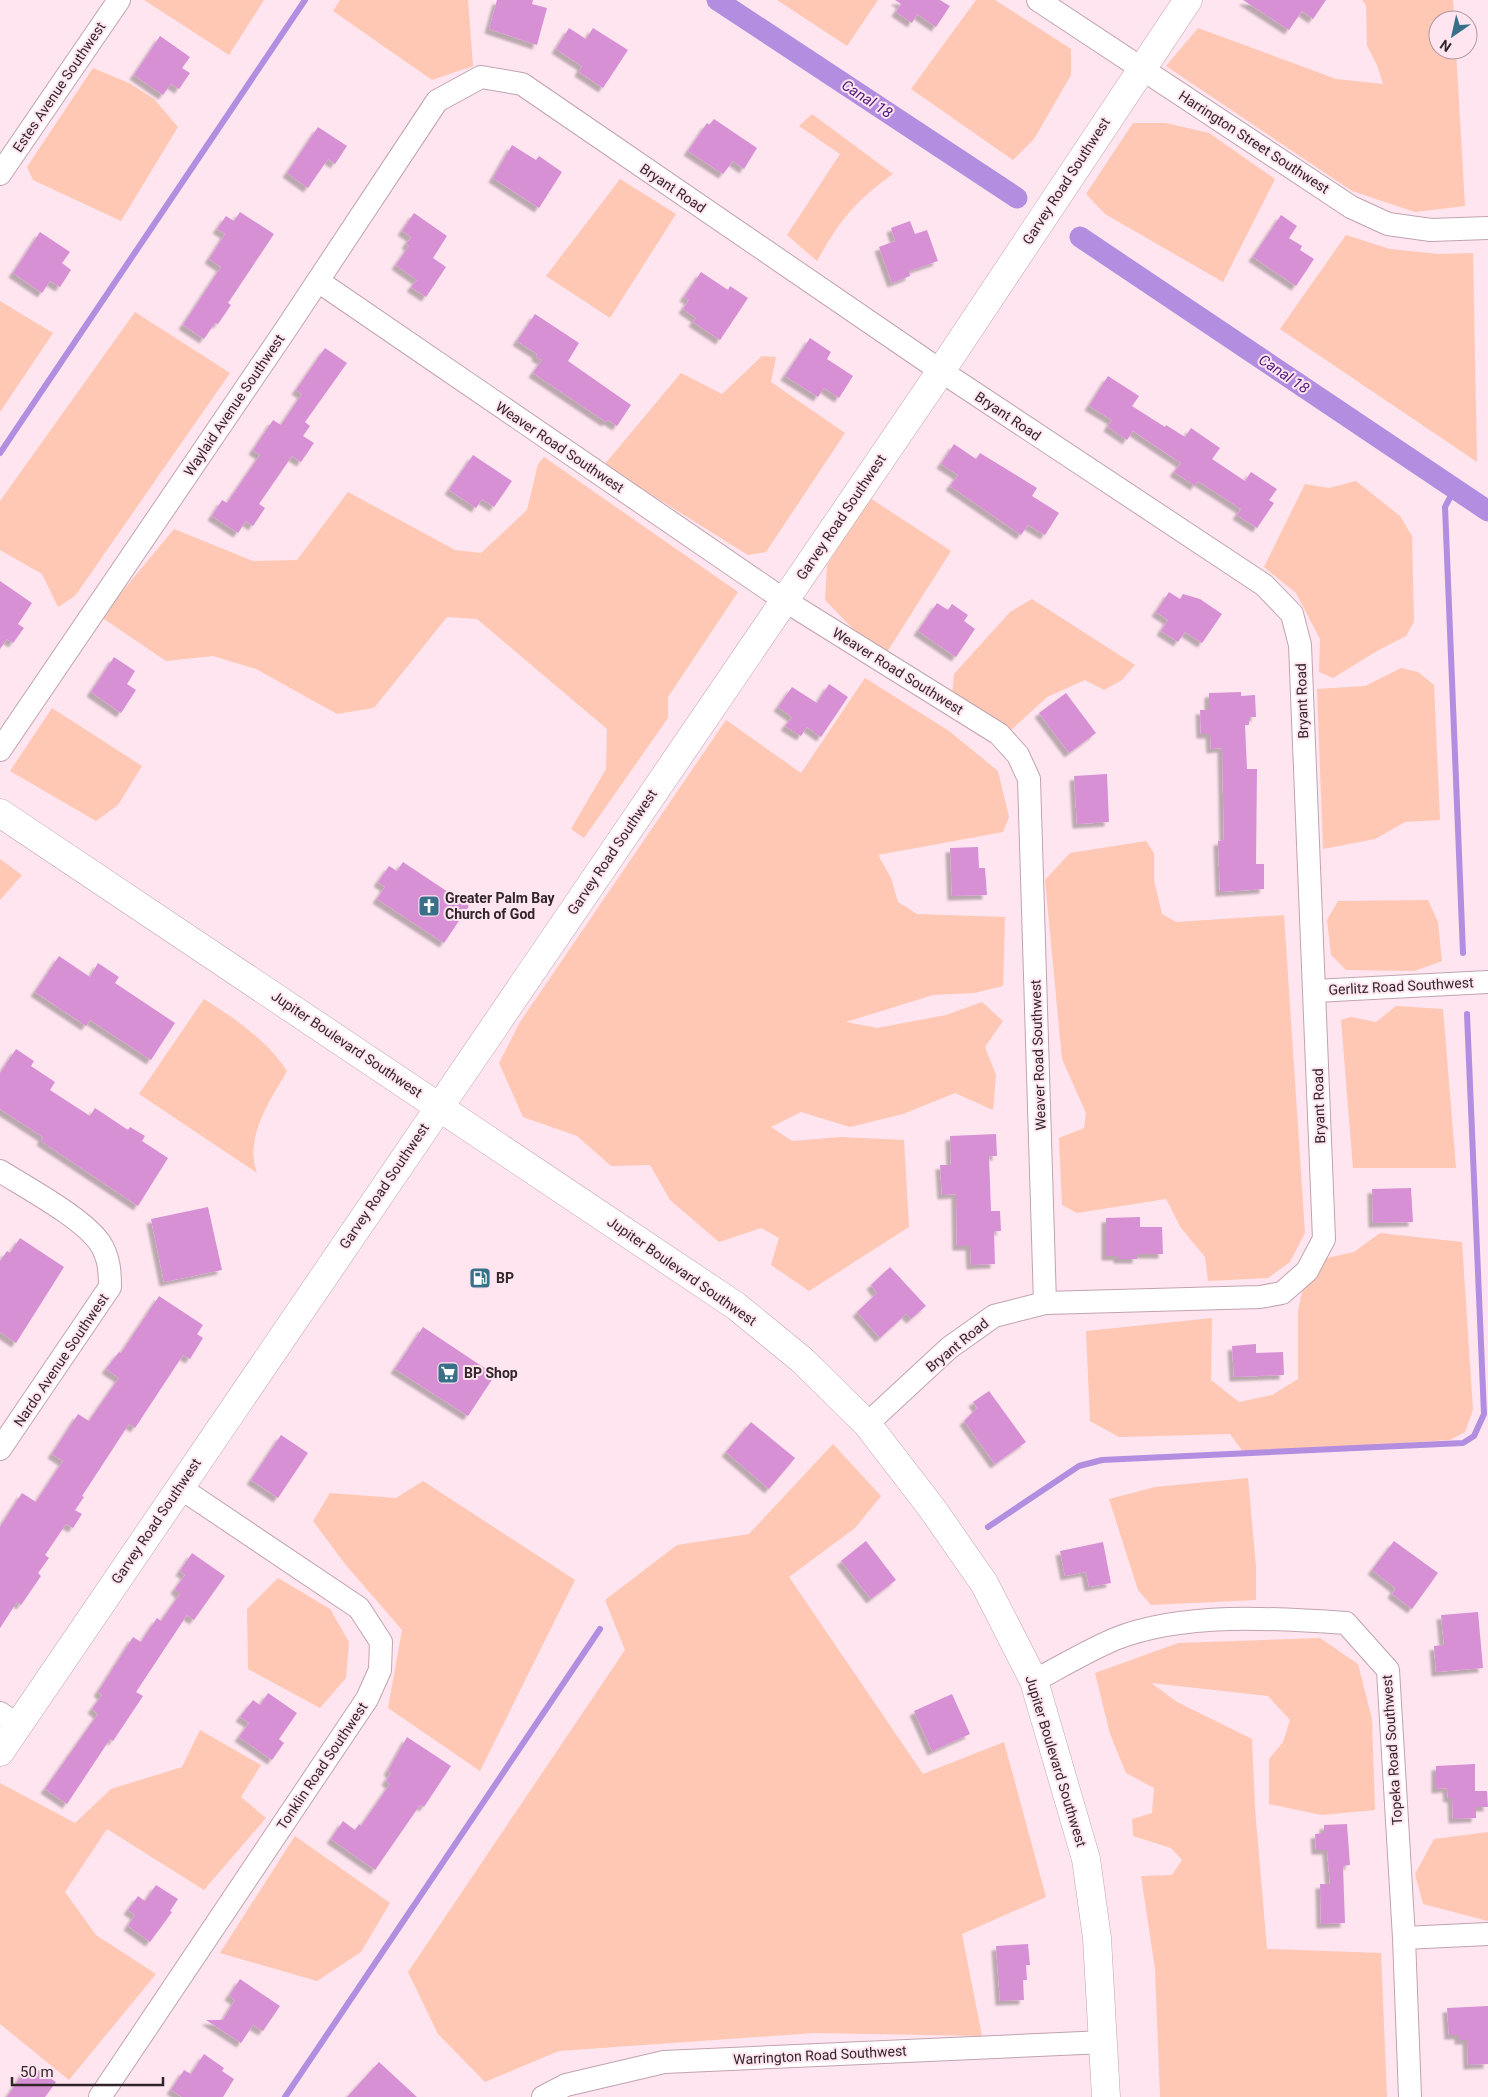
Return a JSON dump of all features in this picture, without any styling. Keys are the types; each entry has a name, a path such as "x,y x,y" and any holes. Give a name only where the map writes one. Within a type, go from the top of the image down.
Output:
{"street":[{"name":"Estes Avenue Southwest","path":"0,174 119,0"},
{"name":"Harrington Street Southwest","path":"1038,0 1351,207 1388,224 1431,230 1488,228"},
{"name":"Garvey Road Southwest","path":"0,1752 9,1719 179,1487 941,371 1188,0"},
{"name":"Bryant Road","path":"481,77 522,84 941,371 1264,585 1292,614 1300,645 1324,1239 1307,1271 1282,1293 1260,1298 1045,1303 994,1316 949,1348 867,1424"},
{"name":"Waylaid Avenue Southwest","path":"0,750 318,281 437,101 481,77"},
{"name":"Weaver Road Southwest","path":"318,281 784,600 999,734 1018,755 1029,779 1045,1303"},
{"name":"Jupiter Boulevard Southwest","path":"0,813 736,1306 802,1360 867,1424 931,1507 984,1583 1034,1681 1086,1859 1097,1938 1106,2097"},
{"name":"Gerlitz Road Southwest","path":"1315,991 1488,982"},
{"name":"Nardo Avenue Southwest","path":"0,1171 76,1220 100,1242 110,1266 110,1287 0,1449"},
{"name":"Tonklin Road Southwest","path":"100,2097 367,1699 380,1670 381,1642 359,1608 179,1487"},
{"name":"Topeka Road Southwest","path":"1034,1681 1115,1639 1154,1628 1194,1622 1280,1619 1346,1623 1388,1670 1404,1938 1410,2097"},
{"path":"1404,1938 1488,1934"},
{"name":"Warrington Road Southwest","path":"543,2097 566,2085 664,2062 1104,2042"}],"shaded area":[{"path":"144,0 264,0 229,55"},
{"path":"340,0 468,0 473,66 432,80 333,11"},
{"path":"777,0 878,0 847,46"},
{"path":"976,0 995,0 1071,49 1071,75 1034,139 1013,160 911,89"},
{"path":"1362,0 1453,0 1454,10 1428,10 1428,60 1457,60 1465,206 1415,212 1352,191 1166,66 1198,28 1336,79 1383,84 1377,65 1367,46 1366,5"},
{"path":"93,68 129,83 154,99 178,127 121,221 33,180 27,167"},
{"path":"812,114 893,174 868,193 849,212 817,261 787,235 840,154 799,126"},
{"path":"1133,123 1166,123 1209,133 1275,179 1223,282 1105,214 1086,194"},
{"path":"620,179 676,214 610,318 546,276"},
{"path":"1346,235 1390,249 1439,254 1473,253 1477,462 1280,329"},
{"path":"0,301 53,333 0,412"},
{"path":"135,312 230,373 75,596 58,607 42,574 0,550 0,501"},
{"path":"762,356 776,357 771,382 845,433 766,552 748,555 604,465 681,373 722,394"},
{"path":"544,457 738,592 668,697 668,718 584,838 571,829 606,769 607,729 477,619 447,617 374,708 337,714 256,669 213,656 166,661 101,617 174,529 253,561 297,560 348,492 455,550 481,553 527,510 538,464"},
{"path":"1356,481 1400,516 1412,536 1414,622 1406,636 1333,678 1319,672 1320,639 1296,593 1264,567 1305,484 1329,488"},
{"path":"870,498 951,551 887,652 853,629 825,600 827,565"},
{"path":"1032,599 1135,665 1122,680 1104,690 1085,680 1047,697 1008,733 952,696 954,674 1010,612"},
{"path":"1401,668 1418,672 1434,685 1440,820 1405,822 1375,839 1323,849 1317,689 1365,686"},
{"path":"865,678 949,731 998,771 1009,817 1003,832 878,855 891,878 898,902 917,914 1005,917 1003,986 974,993 933,995 846,1022 877,1028 946,1015 982,1002 1003,1021 985,1047 996,1075 993,1110 955,1093 903,1114 850,1127 801,1112 771,1127 792,1141 841,1137 904,1140 909,1227 809,1291 771,1265 779,1238 761,1228 719,1242 670,1200 650,1165 611,1166 577,1136 523,1117 499,1063 520,1022 726,720 801,773"},
{"path":"52,708 142,766 118,805 96,821 10,771"},
{"path":"1146,841 1154,853 1154,880 1162,914 1176,922 1284,915 1305,1233 1290,1262 1268,1278 1208,1281 1205,1257 1181,1228 1166,1199 1077,1213 1062,1205 1059,1138 1084,1128 1086,1113 1062,1059 1045,880 1070,853"},
{"path":"0,859 22,875 0,900"},
{"path":"1428,900 1438,922 1442,961 1414,971 1346,970 1331,955 1327,920 1338,901"},
{"path":"204,999 238,1022 260,1040 287,1071 267,1107 256,1133 254,1160 257,1173 139,1094"},
{"path":"1396,1006 1443,1009 1456,1168 1353,1168 1341,1020 1351,1017 1376,1022"},
{"path":"1380,1233 1462,1242 1473,1410 1465,1432 1450,1440 1244,1453 1230,1434 1119,1437 1090,1421 1086,1331 1212,1318 1211,1380 1239,1402 1272,1395 1298,1379 1298,1311 1302,1292 1327,1258 1354,1252"},
{"path":"833,1444 881,1496 855,1528 789,1577 923,1774 1004,1742 1046,1897 962,1934 982,2036 814,2033 559,2051 485,2082 438,2034 408,1972 625,1650 605,1600 677,1545 749,1534"},
{"path":"1248,1478 1256,1567 1256,1600 1151,1605 1138,1590 1109,1499 1155,1487"},
{"path":"423,1481 575,1580 480,1771 388,1708 402,1630 345,1564 313,1521 330,1493 396,1498"},
{"path":"278,1578 330,1609 349,1642 346,1678 320,1708 248,1669 247,1609"},
{"path":"1320,1638 1358,1664 1372,1719 1375,1810 1322,1815 1269,1804 1269,1759 1283,1742 1290,1720 1268,1696 1151,1683 1177,1702 1252,1739 1255,1808 1267,1949 1381,1953 1387,2097 1160,2097 1155,1969 1141,1876 1172,1875 1182,1860 1171,1848 1133,1836 1132,1819 1152,1813 1154,1788 1126,1773 1110,1734 1095,1673 1178,1643"},
{"path":"200,1730 261,1765 241,1797 266,1818 204,1890 107,1829 65,1892 96,1935 156,1974 69,2080 0,2024 0,1783 75,1823 111,1789 182,1767"},
{"path":"1488,1832 1488,1921 1423,1904 1415,1874 1434,1839"},
{"path":"295,1836 390,1903 361,1952 317,1981 220,1953"}],"building":[{"path":"497,0 533,0 532,4 547,8 537,45 489,29"},
{"path":"895,0 940,0 950,6 936,27 917,14 912,23 896,12 901,4"},
{"path":"1243,0 1326,0 1313,19 1302,11 1289,30"},
{"path":"569,28 586,39 593,28 628,50 603,88 579,72 582,66 556,49"},
{"path":"160,36 190,57 182,68 190,73 179,89 171,84 163,95 134,75"},
{"path":"714,119 757,148 744,169 733,161 723,174 688,151 707,123 709,125"},
{"path":"318,127 347,146 335,164 328,159 308,188 287,173"},
{"path":"512,145 536,160 539,156 562,172 539,208 493,178"},
{"path":"240,212 274,234 228,303 231,305 218,324 215,323 204,339 183,325 221,267 209,259 225,234 217,229 226,216 234,221"},
{"path":"414,213 447,236 433,258 446,267 426,297 411,287 417,280 396,265 409,246 406,244 411,237 402,231"},
{"path":"1281,215 1297,226 1289,238 1302,246 1300,250 1314,259 1296,286 1253,257"},
{"path":"910,221 915,234 927,230 938,261 909,271 910,276 892,283 879,247 895,241 891,228"},
{"path":"40,232 70,252 62,263 71,270 60,287 50,281 42,293 13,273"},
{"path":"701,272 728,290 730,286 748,298 720,340 693,322 696,318 683,309 689,300 684,297"},
{"path":"535,314 579,343 568,361 631,405 617,426 608,420 606,422 533,373 542,360 536,357 537,354 517,341"},
{"path":"810,338 831,352 827,359 853,376 839,398 824,388 818,397 785,376"},
{"path":"325,348 347,363 305,422 310,426 303,436 314,443 301,462 292,456 259,504 265,508 253,526 246,521 238,533 212,516 222,500 227,503 260,455 253,450 273,420 281,425 302,394 296,390"},
{"path":"1108,376 1139,396 1132,406 1185,437 1191,428 1220,448 1212,459 1245,481 1251,472 1277,489 1269,500 1274,503 1257,528 1237,515 1241,509 1198,481 1195,486 1174,472 1181,463 1133,431 1127,440 1108,427 1112,420 1089,406"},
{"path":"954,444 976,459 980,453 1037,488 1032,496 1059,513 1045,535 1028,525 1021,535 950,486 958,475 941,464"},
{"path":"473,455 512,481 494,507 482,499 476,508 449,490"},
{"path":"0,581 32,603 18,624 24,628 13,643 7,639 0,649"},
{"path":"1169,592 1180,599 1183,594 1200,599 1222,614 1202,643 1185,632 1178,642 1161,631 1168,620 1156,612"},
{"path":"937,603 948,610 952,604 968,615 964,621 975,629 956,657 918,631"},
{"path":"114,657 135,671 127,684 136,690 121,713 91,692"},
{"path":"829,684 848,697 821,737 807,727 801,736 785,726 792,717 778,707 792,687 817,703"},
{"path":"1241,692 1241,696 1255,695 1256,717 1249,717 1249,725 1245,725 1247,769 1257,769 1256,864 1264,864 1264,889 1220,892 1218,841 1224,840 1222,748 1211,749 1210,734 1201,734 1200,710 1209,710 1209,693"},
{"path":"1066,693 1096,733 1069,753 1039,713"},
{"path":"1107,774 1109,822 1077,824 1074,776"},
{"path":"978,847 979,868 985,868 987,895 952,896 950,848"},
{"path":"403,862 469,906 444,943 377,899 385,887 378,882 389,866 397,871"},
{"path":"59,956 90,977 98,963 119,977 115,983 175,1023 151,1060 90,1020 86,1026 35,992"},
{"path":"16,1049 34,1061 31,1066 55,1082 50,1090 90,1116 95,1108 128,1130 130,1127 145,1136 142,1141 168,1158 138,1206 41,1141 43,1137 0,1109 0,1073"},
{"path":"996,1134 997,1156 989,1156 991,1211 1000,1211 1001,1231 994,1231 995,1264 971,1265 970,1246 957,1246 956,1194 942,1195 940,1165 951,1165 950,1136"},
{"path":"1411,1188 1413,1222 1373,1223 1372,1189"},
{"path":"208,1207 222,1270 164,1282 151,1219"},
{"path":"1140,1217 1140,1227 1162,1227 1163,1254 1137,1254 1137,1259 1118,1259 1118,1256 1106,1256 1106,1218"},
{"path":"20,1238 64,1267 16,1343 0,1332 0,1261 7,1251 10,1253"},
{"path":"890,1267 926,1306 911,1319 906,1314 880,1338 857,1312 877,1293 871,1285"},
{"path":"159,1296 203,1325 197,1334 203,1338 190,1359 183,1355 135,1428 129,1424 82,1496 84,1497 75,1510 82,1514 73,1528 66,1524 45,1555 49,1558 38,1573 41,1576 21,1605 17,1602 0,1628 0,1527 22,1493 36,1502 63,1461 52,1454 78,1414 89,1421 119,1378 106,1369 119,1352 121,1353"},
{"path":"423,1327 495,1375 468,1416 395,1369"},
{"path":"1256,1344 1256,1353 1283,1352 1284,1375 1234,1377 1232,1346"},
{"path":"989,1391 1026,1442 995,1464 964,1421 977,1408 973,1402"},
{"path":"751,1422 795,1458 769,1489 726,1452"},
{"path":"281,1435 308,1453 278,1498 251,1480"},
{"path":"866,1541 896,1580 871,1599 841,1561"},
{"path":"1394,1541 1438,1573 1412,1609 1392,1594 1395,1588 1372,1570"},
{"path":"1103,1542 1111,1583 1089,1587 1086,1572 1065,1576 1060,1551"},
{"path":"192,1553 225,1576 194,1620 187,1615 136,1692 143,1696 113,1741 110,1739 67,1804 45,1789 98,1714 92,1709 102,1695 98,1692 133,1637 141,1642 157,1618 161,1621 180,1594 175,1589 185,1575 180,1571"},
{"path":"1478,1612 1483,1668 1436,1672 1434,1646 1444,1645 1441,1615"},
{"path":"268,1693 297,1713 279,1739 284,1743 272,1760 239,1737 249,1723 240,1717 253,1700 260,1705"},
{"path":"952,1694 970,1734 932,1751 914,1711"},
{"path":"407,1737 451,1766 424,1807 420,1805 375,1870 331,1839 343,1821 355,1830 359,1824 361,1826 390,1784 386,1781 391,1773 388,1771"},
{"path":"1475,1764 1475,1791 1487,1791 1488,1807 1476,1807 1476,1818 1453,1819 1452,1798 1448,1798 1447,1788 1436,1789 1436,1766"},
{"path":"1347,1824 1350,1865 1343,1866 1345,1923 1321,1924 1320,1884 1330,1884 1327,1850 1316,1850 1315,1834 1324,1833 1324,1825"},
{"path":"156,1885 178,1899 170,1911 172,1912 150,1942 128,1926 135,1915 128,1910 138,1896 145,1901"},
{"path":"1028,1944 1030,1965 1026,1965 1027,1980 1023,1980 1024,2000 1000,2001 996,1946"},
{"path":"240,1979 280,2006 263,2031 253,2025 241,2043 206,2020 223,2020 235,2000 229,1996"},
{"path":"1488,2006 1488,2064 1468,2065 1467,2040 1459,2040 1459,2035 1449,2035 1447,2008"},
{"path":"204,2054 224,2068 222,2071 234,2079 223,2097 182,2097 171,2090 184,2070 191,2074"},
{"path":"379,2062 417,2097 347,2097"},
{"path":"29,2064 56,2082 45,2097 7,2097"}],"waterway":[{"path":"0,453 305,0"},
{"name":"Canal 18","path":"717,0 1017,198"},
{"name":"Canal 18","path":"1080,237 1488,511"},
{"path":"1455,488 1445,507 1463,953"},
{"path":"988,1527 1079,1466 1102,1460 1463,1443 1474,1436 1484,1414 1467,1014"},
{"path":"285,2097 600,1629"}],"place":[{"name":"Greater Palm Bay Church of God","path":"429,906"},
{"name":"BP","path":"480,1278"},
{"name":"BP Shop","path":"448,1373"}]}
